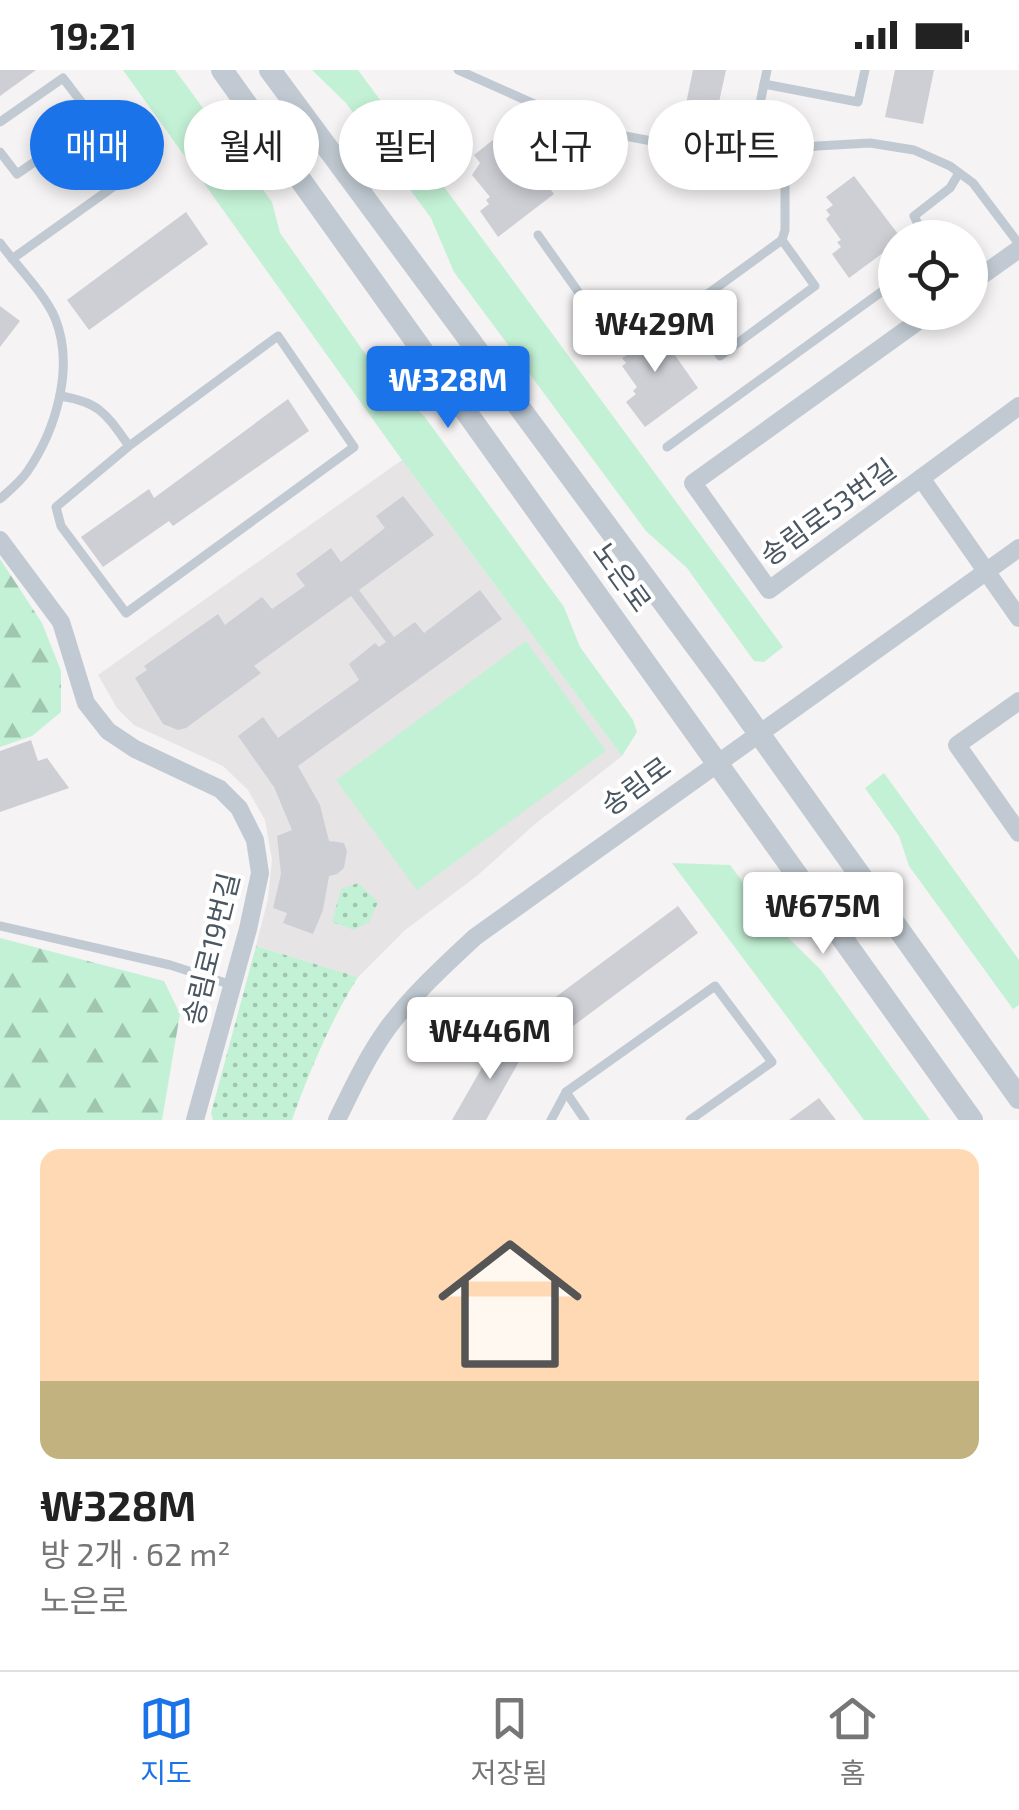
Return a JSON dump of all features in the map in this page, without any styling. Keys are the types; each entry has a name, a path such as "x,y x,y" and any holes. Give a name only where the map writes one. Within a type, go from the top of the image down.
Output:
{"street":[{"name":"노은로","path":"222,70 972,1120"},
{"name":"노은로","path":"270,70 758,732 1019,1098"},
{"path":"988,270 1019,247"},
{"name":"송림로53번길","path":"906,330 693,484 769,590 1019,406"},
{"path":"921,478 1019,618"},
{"name":"송림로19번길","path":"0,540 61,622 86,703 108,730 135,749 220,789 239,808 254,840 260,873 195,1120"},
{"name":"송림로","path":"337,1120 362,1068 387,1030 416,993 475,937 1019,548"},
{"path":"1019,701 957,745 1019,832"}],"lane":[{"path":"458,70 593,130 648,140"},
{"path":"480,80 485,70"},
{"path":"762,100 767,70"},
{"path":"764,84 858,102 865,70"},
{"path":"0,122 64,78 95,120 17,174 0,152"},
{"path":"814,148 870,143 914,150 960,173 990,202 1019,247"},
{"path":"916,220 914,216 950,188 960,173"},
{"path":"12,259 108,190"},
{"path":"687,309 782,240 785,190"},
{"path":"538,235 606,331 648,304 666,300 687,309 720,356 815,286 782,240"},
{"path":"0,243 54,316 60,336 60,396 53,426 26,474 0,499"},
{"path":"666,448 878,294"},
{"path":"278,336 354,448 126,613 61,526 56,507 130,446 278,336"},
{"path":"60,396 85,400 106,413 130,446"},
{"path":"0,926 170,966 232,985"},
{"path":"550,1120 566,1092 715,986 772,1062 690,1120"},
{"path":"566,1092 586,1120"}],"shaded area":[{"path":"402,460 622,756 404,931 358,977 256,946 268,899 272,859 265,820 248,790 223,766 134,725 117,708 98,675"}],"green space":[{"path":"123,70 175,70 197,100 184,100 184,155 164,127 164,100 144,100"},
{"path":"312,70 358,70 380,100 343,100"},
{"path":"209,190 263,190 272,202 280,233 381,376 424,416 564,607 580,647 633,720 637,732 622,756 402,460"},
{"path":"410,190 446,190 783,647 764,662 754,661 687,568 646,531 454,272 431,218"},
{"path":"0,559 42,623 61,671 61,712 32,736 0,747"},
{"path":"526,641 606,751 417,890 336,780"},
{"path":"884,773 1019,960 1019,1005 1013,1009 909,866 899,836 865,788"},
{"path":"672,863 730,865 776,926 820,969 930,1120 864,1120"},
{"path":"358,883 378,902 369,922 354,930 332,922 341,889"},
{"path":"0,938 164,981 180,1014 162,1120 0,1120"},
{"path":"256,946 358,977 321,1047 292,1120 213,1120 211,1113"}],"building":[{"path":"0,70 36,70 0,96"},
{"path":"693,70 726,70 719,100 687,100"},
{"path":"895,70 934,70 923,124 885,117"},
{"path":"493,140 493,190 551,190 554,194 498,237 480,211 489,204 486,200 490,197 473,176 480,163 474,155"},
{"path":"854,176 887,220 878,220 878,257 849,278 832,254 841,247 837,242 841,240 826,219 830,215 826,210 833,205 826,197"},
{"path":"186,212 208,244 89,330 67,300"},
{"path":"0,306 20,321 0,347"},
{"path":"651,321 698,388 645,427 626,402 636,394 633,391 637,387 622,366 626,363 622,358 629,354 621,345"},
{"path":"288,399 309,431 173,526 169,521 103,567 81,537 149,489 154,498"},
{"path":"403,496 434,535 359,590 394,637 415,622 424,633 480,590 502,619 298,766 320,805 329,841 344,843 347,851 344,868 329,876 323,910 313,934 283,923 287,913 273,908 281,874 277,836 292,830 274,787 238,736 263,717 278,738 359,680 349,664 375,643 379,647 386,642 351,596 254,666 261,673 178,730 163,724 135,678 147,670 144,666 218,614 225,625 262,597 272,609 305,586 296,574 331,548 341,562 385,528 376,516"},
{"path":"31,740 38,761 47,758 69,788 0,812 0,751"},
{"path":"678,906 698,933 565,1032 545,1005"},
{"path":"500,1036 525,1051 486,1120 452,1120"},
{"path":"819,1098 836,1120 789,1120"}]}
